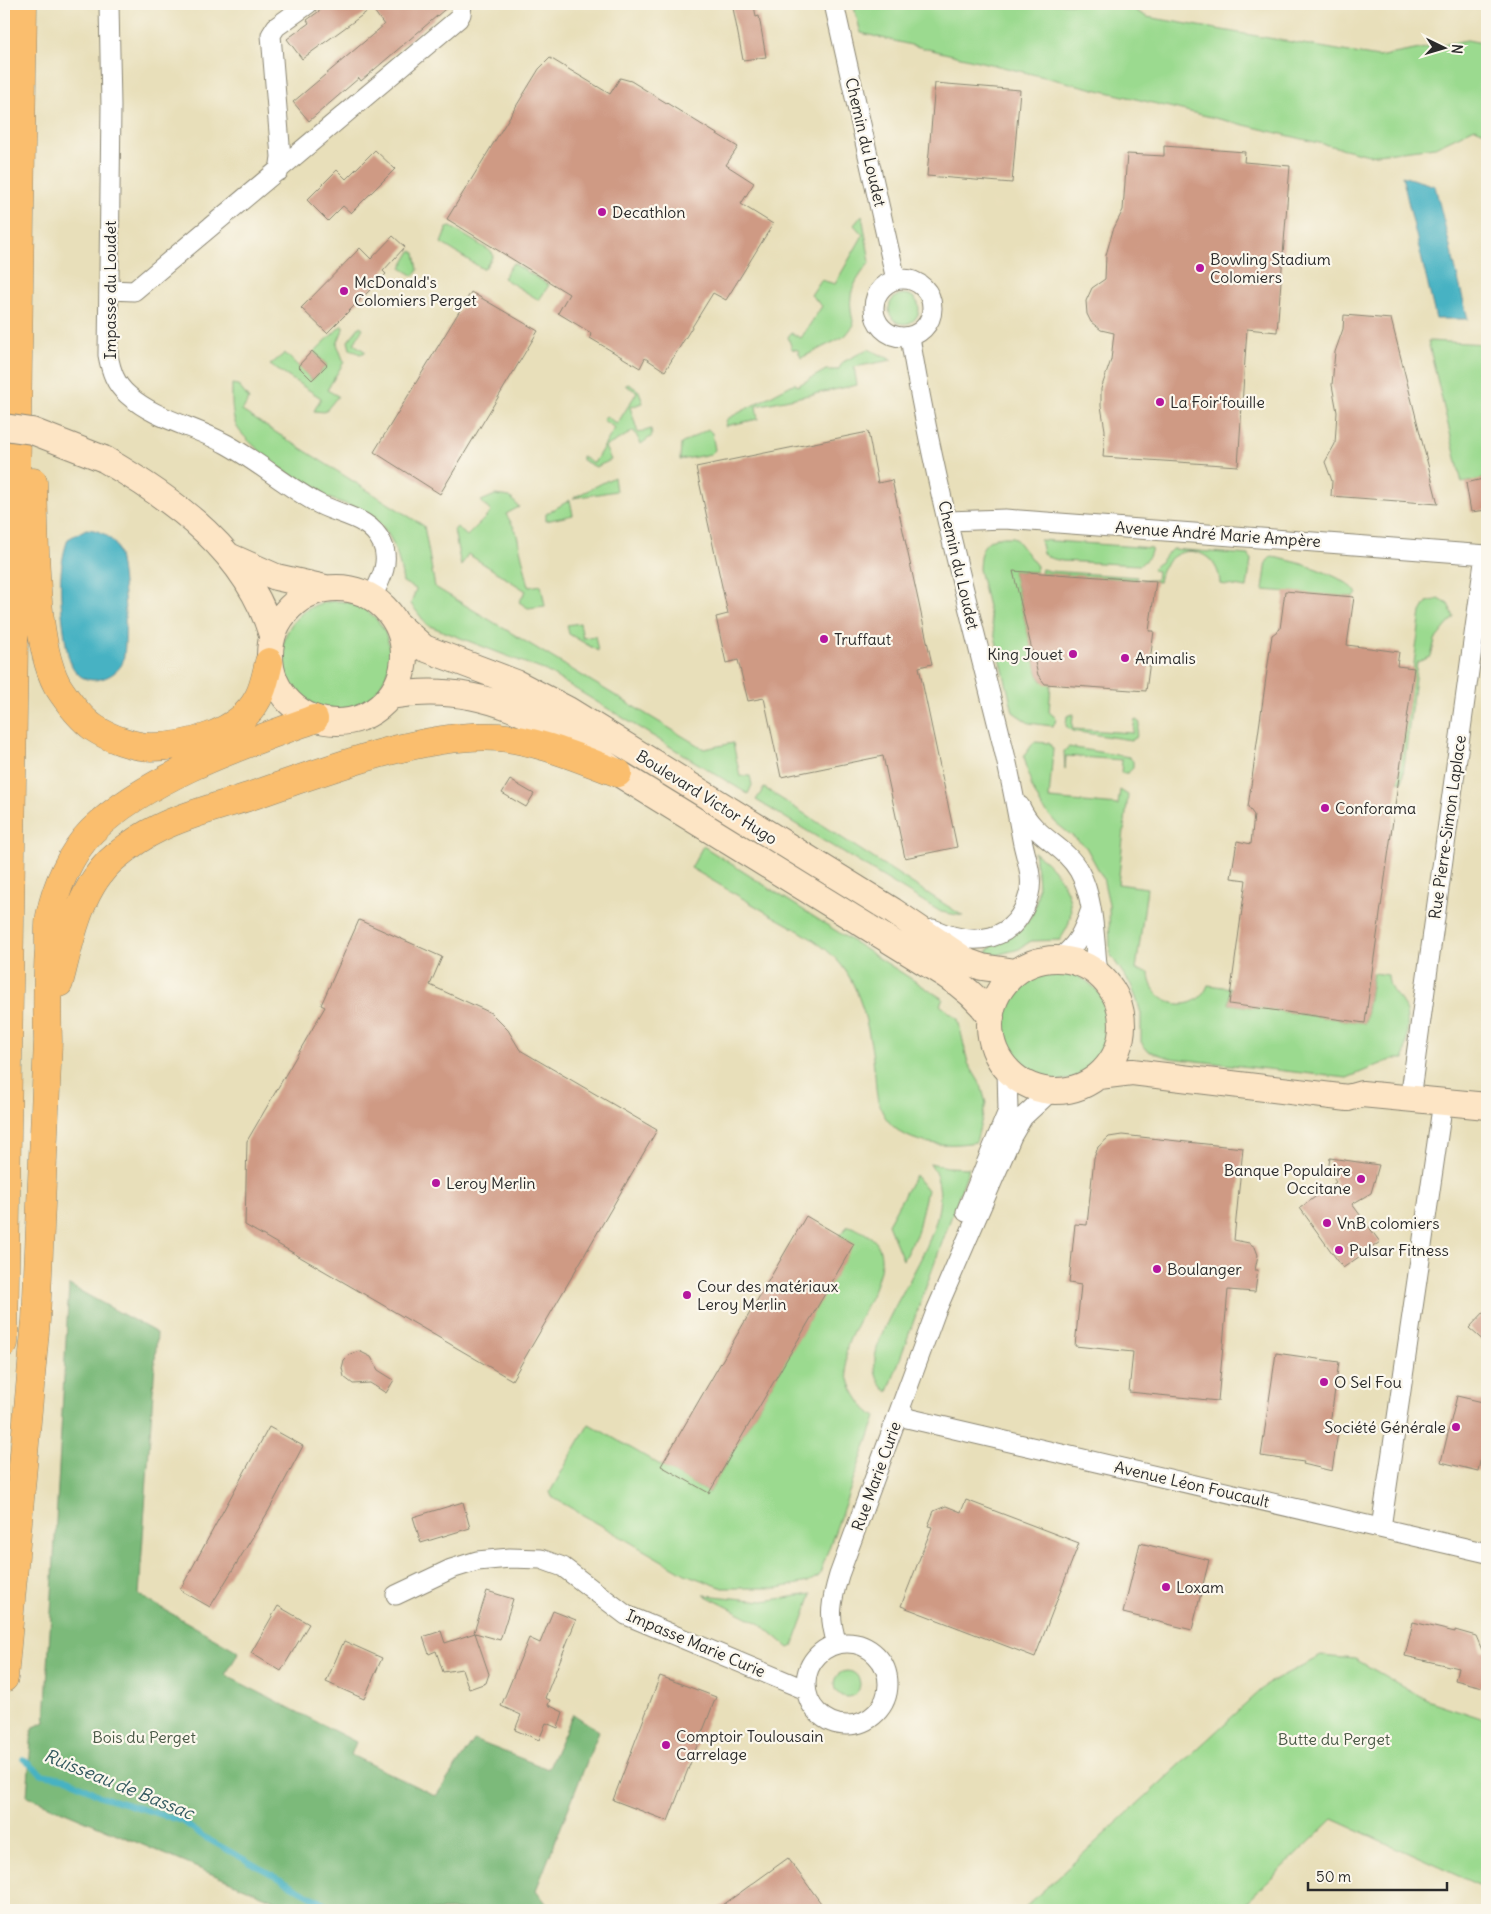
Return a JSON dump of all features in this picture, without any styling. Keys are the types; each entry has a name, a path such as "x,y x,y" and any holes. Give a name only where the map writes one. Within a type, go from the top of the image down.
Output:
{"highway":[{"path":"4,1343 23,4"},
{"path":"21,250 38,598 44,645 56,684 74,708 94,728 121,740 150,747 178,744 204,738 226,728 243,716 258,700 270,662"},
{"path":"4,1678 36,1320 48,1041 46,1002 50,916 61,881 75,852 91,832 136,796 172,776 314,719"},
{"path":"48,1041 75,919 91,887 114,858 158,828 328,770 411,747 462,737 500,737 551,748 618,773"}],"main road":[{"path":"4,426 32,431 104,459 143,482 195,522 213,537 252,588 265,613 272,635"},
{"path":"229,556 276,577 325,588"},
{"path":"341,587 357,590 372,597 386,608 396,623 404,648 404,660 397,685 390,696 371,712 348,722 314,719 300,712 278,690 272,675 270,662 272,635 280,618 292,604 307,594 325,588 341,587"},
{"name":"Boulevard Victor Hugo","path":"396,623 424,648 516,684 568,710 742,820 893,911 968,962 982,968 1016,972"},
{"name":"Boulevard Victor Hugo","path":"390,696 415,692 443,692 495,701 531,716 583,747 618,773 950,978 980,1002 991,1017"},
{"path":"1099,1076 1113,1060 1121,1040 1123,1025 1117,996 1098,973 1080,963 1060,958 1044,959 1029,964 1016,972 999,992 991,1017 993,1045 1007,1070 1023,1082 1051,1091 1076,1088 1099,1076 1132,1072 1348,1098 1362,1094 1487,1106"},
{"path":"1121,1040 1129,1053 1141,1063 1170,1077"},
{"path":"1348,1098 1360,1105 1487,1119"}],"street":[{"name":"Impasse du Loudet","path":"109,4 111,106 108,355 114,378 120,388 139,405 166,420 228,445 321,505 368,524 383,545 386,560 382,579 372,597"},
{"path":"278,171 281,157 271,35 276,27 308,4"},
{"path":"109,290 134,290 458,19 461,14 462,4"},
{"name":"Chemin du Loudet","path":"834,4 896,280"},
{"path":"905,279 922,286 931,300 932,309 928,324 917,334 910,337 894,337 886,333 876,320 874,303 877,295 882,288 896,280 905,279"},
{"name":"Chemin du Loudet","path":"893,911 949,936 961,940 974,941 995,937 1015,923 1030,893 1030,874 1014,792 948,522 910,337"},
{"name":"Avenue André Marie Ampère","path":"948,522 1005,519 1486,555"},
{"name":"Rue Pierre-Simon Laplace","path":"1410,1099 1486,555"},
{"name":"Chemin du Loudet","path":"1014,792 1026,820 1037,832 1064,853 1079,871 1088,896 1095,936 1098,973"},
{"path":"1060,958 1072,948 1083,934 1090,911"},
{"name":"Rue Marie Curie","path":"936,1311 944,1276 970,1200 1008,1111 1007,1070"},
{"name":"Rue Marie Curie","path":"837,1644 832,1627 830,1605 839,1575 936,1311 1012,1136 1023,1117 1051,1091"},
{"path":"1381,1528 1441,1115"},
{"name":"Avenue Léon Foucault","path":"901,1409 907,1418 1487,1553"},
{"name":"Impasse Marie Curie","path":"396,1595 451,1569 477,1561 510,1558 540,1559 563,1567 626,1615 806,1690"},
{"path":"855,1643 877,1656 884,1666 888,1689 879,1711 869,1719 858,1724 846,1726 834,1724 814,1710 806,1690 807,1675 811,1664 827,1648 837,1644 855,1643"}],"green space":[{"path":"853,4 1124,4 1147,17 1378,57 1467,40 1487,44 1487,133 1475,128 1435,147 1369,155 861,33"},
{"path":"862,215 870,262 852,291 851,306 854,325 845,336 801,358 798,350 792,349 788,337 791,333 801,338 822,306 811,295 821,280 835,284 863,235 854,225"},
{"path":"451,227 492,252 493,256 485,268 483,269 441,243 447,228"},
{"path":"411,251 415,253 418,270 414,276 401,268"},
{"path":"513,263 549,285 539,300 503,278"},
{"path":"904,294 915,298 919,309 915,320 904,324 893,320 889,309 893,298"},
{"path":"342,325 344,327 337,344 344,362 327,390 338,396 325,412 314,411 321,398 270,365 285,353 312,380 327,365 314,352"},
{"path":"360,326 363,328 354,344 366,352 360,354 350,349 348,341"},
{"path":"1428,341 1487,344 1487,478 1462,483"},
{"path":"868,349 892,360 854,367 857,385 756,406 758,419 725,426 727,419 795,383 797,386 826,370 838,370 843,362"},
{"path":"232,384 238,385 249,399 242,411 424,526 435,587 704,749 733,743 740,776 750,776 752,785 748,794 546,671 427,625 411,604 416,589 403,582 396,552 387,532 369,515 321,495 288,474 249,442 234,420"},
{"path":"629,384 639,391 643,403 630,407 638,433 651,429 652,436 641,444 634,431 605,447 611,460 596,467 582,460 582,456 594,463 615,428 603,420 606,416 617,424 637,392 625,385"},
{"path":"708,429 712,433 715,450 711,454 680,460 681,444"},
{"path":"614,477 616,491 573,498"},
{"path":"495,495 510,497 519,507 506,514 516,531 529,587 541,585 545,606 528,608 519,602 526,591 468,554 461,566 454,530 457,527 467,536 491,512 481,501"},
{"path":"570,500 573,515 546,521 546,514"},
{"path":"997,537 1014,537 1037,566 1036,572 1013,571 1038,675 1042,681 1051,684 1049,712 1056,718 1052,726 1029,723 1013,712 979,569 982,549 988,542"},
{"path":"1040,540 1152,548 1149,557 1140,565 1062,561 1050,558 1043,553"},
{"path":"1172,549 1249,555 1251,560 1247,588 1220,584 1217,571 1211,561 1202,554 1192,552 1181,553 1171,558 1164,568 1159,582 1142,580 1156,580 1157,571 1152,570"},
{"path":"1271,557 1303,564 1331,575 1352,587 1357,594 1354,597 1263,590 1267,561"},
{"path":"1042,569 1137,577 1137,580 1041,573"},
{"path":"1439,599 1448,604 1454,617 1435,640 1431,657 1417,662 1402,782 1398,781 1421,612 1427,602"},
{"path":"336,601 357,605 374,617 386,634 390,655 386,676 374,693 357,705 336,709 315,705 298,693 286,676 282,655 286,634 298,617 315,605"},
{"path":"580,623 583,638 595,636 598,651 569,634 567,625"},
{"path":"1073,714 1072,729 1133,733 1135,719 1140,723 1136,738 1131,740 1072,731 1066,726 1067,716"},
{"path":"1034,742 1049,743 1053,749 1049,799 1118,805 1120,790 1128,795 1118,884 1147,888 1136,970 1149,972 1151,984 1157,993 1174,1003 1184,1004 1194,1001 1202,995 1208,985 1230,988 1229,1004 1365,1023 1373,973 1388,975 1392,991 1405,1009 1407,1034 1404,1059 1393,1059 1347,1078 1170,1058 1148,1051 1141,1042 1141,1014 1131,985 1110,954 1109,904 1103,878 1086,847 1056,823 1042,807 1032,788 1024,756"},
{"path":"1069,747 1129,757 1133,761 1133,768 1128,773 1121,773 1122,760 1066,756 1065,769 1064,751"},
{"path":"764,788 963,916 941,912 756,800"},
{"path":"703,846 943,999 940,1005 958,1019 968,1063 981,1085 986,1103 976,1142 948,1144 919,1141 906,1136 895,1128 886,1118 879,1104 871,1044 865,1018 858,994 847,973 831,954 812,939 691,868"},
{"path":"1034,852 1056,873 1067,892 1071,912 1068,926 1060,940 1031,941 1019,949 997,955 987,952 996,943 1015,934 1031,916 1035,907 1038,886"},
{"path":"1055,971 1076,975 1094,987 1106,1005 1110,1026 1106,1047 1094,1065 1076,1077 1055,1081 1034,1077 1016,1065 1004,1047 1000,1026 1004,1005 1016,987 1034,975"},
{"path":"930,1163 947,1167 969,1168 888,1392 875,1372 877,1348 889,1319 923,1255 936,1222 940,1191"},
{"path":"915,1175 927,1190 917,1233 903,1260 888,1224"},
{"path":"848,1226 872,1238 879,1248 881,1261 879,1276 847,1347 846,1357 847,1373 852,1388 862,1404 876,1417 819,1576 808,1582 778,1588 723,1588 685,1574 552,1497 550,1492 589,1424 709,1493 853,1244 839,1235"},
{"name":"Bois du Perget","path":"69,1285 157,1333 139,1595 239,1652 225,1675 356,1742 351,1755 436,1796 474,1740 548,1769 573,1714 599,1731 536,1890 551,1910 297,1910 27,1796 32,1728 45,1722"},
{"path":"812,1594 793,1646 789,1648 761,1624 704,1595 763,1601"},
{"name":"Butte du Perget","path":"1321,1656 1355,1659 1427,1700 1487,1720 1487,1889 1333,1819 1239,1910 1022,1910 1270,1682"},
{"path":"847,1671 856,1675 860,1684 856,1693 847,1697 838,1693 834,1684 838,1675"}],"water":[{"path":"1402,176 1435,186 1468,319 1436,319"},
{"path":"86,529 102,533 115,544 121,566 125,603 125,641 122,664 114,673 96,680 90,680 79,675 71,665 61,605 62,565 68,539"}],"building":[{"path":"329,4 451,4 361,81 359,78 309,121 293,102 384,25 372,8 302,59 287,39 309,23 307,20"},
{"path":"754,5 756,17 759,16 766,57 743,60 733,8"},
{"name":"Decathlon","path":"550,58 610,94 620,78 631,81 738,147 726,165 754,183 741,204 773,224 726,300 713,293 665,371 645,358 640,368 590,338 591,333 558,313 569,294 447,219 539,69"},
{"path":"935,83 1020,90 1012,183 927,176"},
{"path":"1164,146 1245,152 1244,162 1290,166 1277,332 1247,329 1238,466 1103,457 1105,430 1101,406 1101,389 1111,360 1114,333 1101,330 1091,322 1087,314 1086,301 1092,288 1105,279 1106,255 1113,230 1123,210 1127,154 1164,156"},
{"path":"375,150 395,169 351,213 343,206 328,221 307,200 337,170 346,179"},
{"name":"McDonald's Colomiers Perget","path":"393,236 405,247 383,271 386,274 327,333 301,308 360,248 371,259"},
{"path":"471,292 538,331 440,494 374,452"},
{"path":"1344,315 1391,319 1438,504 1331,496 1332,481 1325,462 1335,444 1337,412 1332,385 1335,352 1343,329"},
{"path":"312,351 327,365 312,380 298,366"},
{"name":"Truffaut","path":"868,432 878,483 892,480 932,664 919,667 957,847 905,858 883,756 781,777 764,698 748,701 738,660 726,663 716,617 728,614 696,467"},
{"path":"1487,478 1487,510 1471,512 1466,483"},
{"path":"1013,571 1156,581 1149,631 1154,631 1146,691 1045,684 1038,675"},
{"name":"Conforama","path":"1285,591 1354,597 1347,645 1399,652 1397,666 1414,668 1365,1023 1229,1004 1246,880 1231,878 1237,841 1251,844 1254,815 1248,807 1272,635 1280,629"},
{"path":"510,780 534,794 526,807 502,793"},
{"name":"Leroy Merlin","path":"359,920 442,957 430,985 491,1013 508,1030 520,1050 657,1130 512,1380 245,1225 247,1141 325,1007 321,1005"},
{"name":"Boulanger","path":"1122,1135 1243,1148 1234,1240 1249,1243 1255,1247 1258,1255 1255,1270 1258,1270 1255,1292 1228,1290 1218,1401 1129,1392 1133,1352 1075,1346 1081,1285 1069,1283 1075,1224 1087,1225 1094,1158 1098,1147 1109,1137"},
{"path":"1330,1158 1379,1165 1371,1193 1352,1204 1380,1242 1343,1268 1300,1208 1336,1182 1328,1171"},
{"path":"806,1216 854,1244 709,1493 661,1466"},
{"path":"1487,1309 1487,1344 1469,1328"},
{"path":"359,1351 371,1357 378,1370 394,1380 386,1393 370,1383 353,1384 344,1377 342,1368 344,1360 349,1355"},
{"path":"1276,1353 1339,1362 1330,1424 1339,1426 1332,1471 1303,1464 1304,1462 1261,1456"},
{"path":"1457,1396 1487,1403 1487,1430 1478,1471 1441,1462"},
{"path":"269,1427 303,1446 268,1512 210,1607 180,1590"},
{"path":"966,1500 1079,1543 1035,1657 901,1606 932,1527 928,1526 934,1511 946,1506 961,1512"},
{"path":"463,1502 470,1528 421,1543 413,1517"},
{"name":"Loxam","path":"1140,1543 1209,1560 1192,1630 1123,1613"},
{"path":"487,1591 513,1599 500,1640 475,1633"},
{"path":"278,1606 309,1624 281,1671 251,1653"},
{"path":"553,1611 576,1620 545,1698 550,1700 548,1705 563,1712 558,1728 546,1723 539,1740 515,1730 521,1715 501,1706 529,1638 540,1643"},
{"path":"1413,1622 1476,1636 1482,1650 1487,1651 1487,1688 1455,1680 1458,1668 1405,1656"},
{"path":"441,1631 445,1643 475,1633 489,1674 486,1683 469,1689 462,1669 443,1672 436,1651 429,1654 423,1637"},
{"path":"344,1641 382,1658 364,1699 326,1682"},
{"name":"Comptoir Toulousain Carrelage","path":"660,1676 716,1697 668,1821 613,1800"},
{"path":"788,1858 826,1910 716,1910"}],"waterway":[{"name":"Ruisseau de Bassac","path":"23,1759 42,1774 69,1779 100,1796 182,1821 204,1837 336,1910"}],"place":[{"name":"Decathlon","path":"602,212"},
{"name":"Bowling Stadium Colomiers","path":"1200,268"},
{"name":"McDonald's Colomiers Perget","path":"344,291"},
{"name":"La Foir'fouille","path":"1160,402"},
{"name":"Truffaut","path":"824,639"},
{"name":"King Jouet","path":"1073,654"},
{"name":"Animalis","path":"1125,658"},
{"name":"Conforama","path":"1325,808"},
{"name":"Banque Populaire Occitane","path":"1361,1179"},
{"name":"Leroy Merlin","path":"436,1183"},
{"name":"VnB colomiers","path":"1327,1223"},
{"name":"Pulsar Fitness","path":"1339,1250"},
{"name":"Boulanger","path":"1157,1269"},
{"name":"Cour des matériaux Leroy Merlin","path":"687,1295"},
{"name":"O Sel Fou","path":"1324,1382"},
{"name":"Société Générale","path":"1456,1427"},
{"name":"Loxam","path":"1166,1587"},
{"name":"Comptoir Toulousain Carrelage","path":"666,1745"}]}
